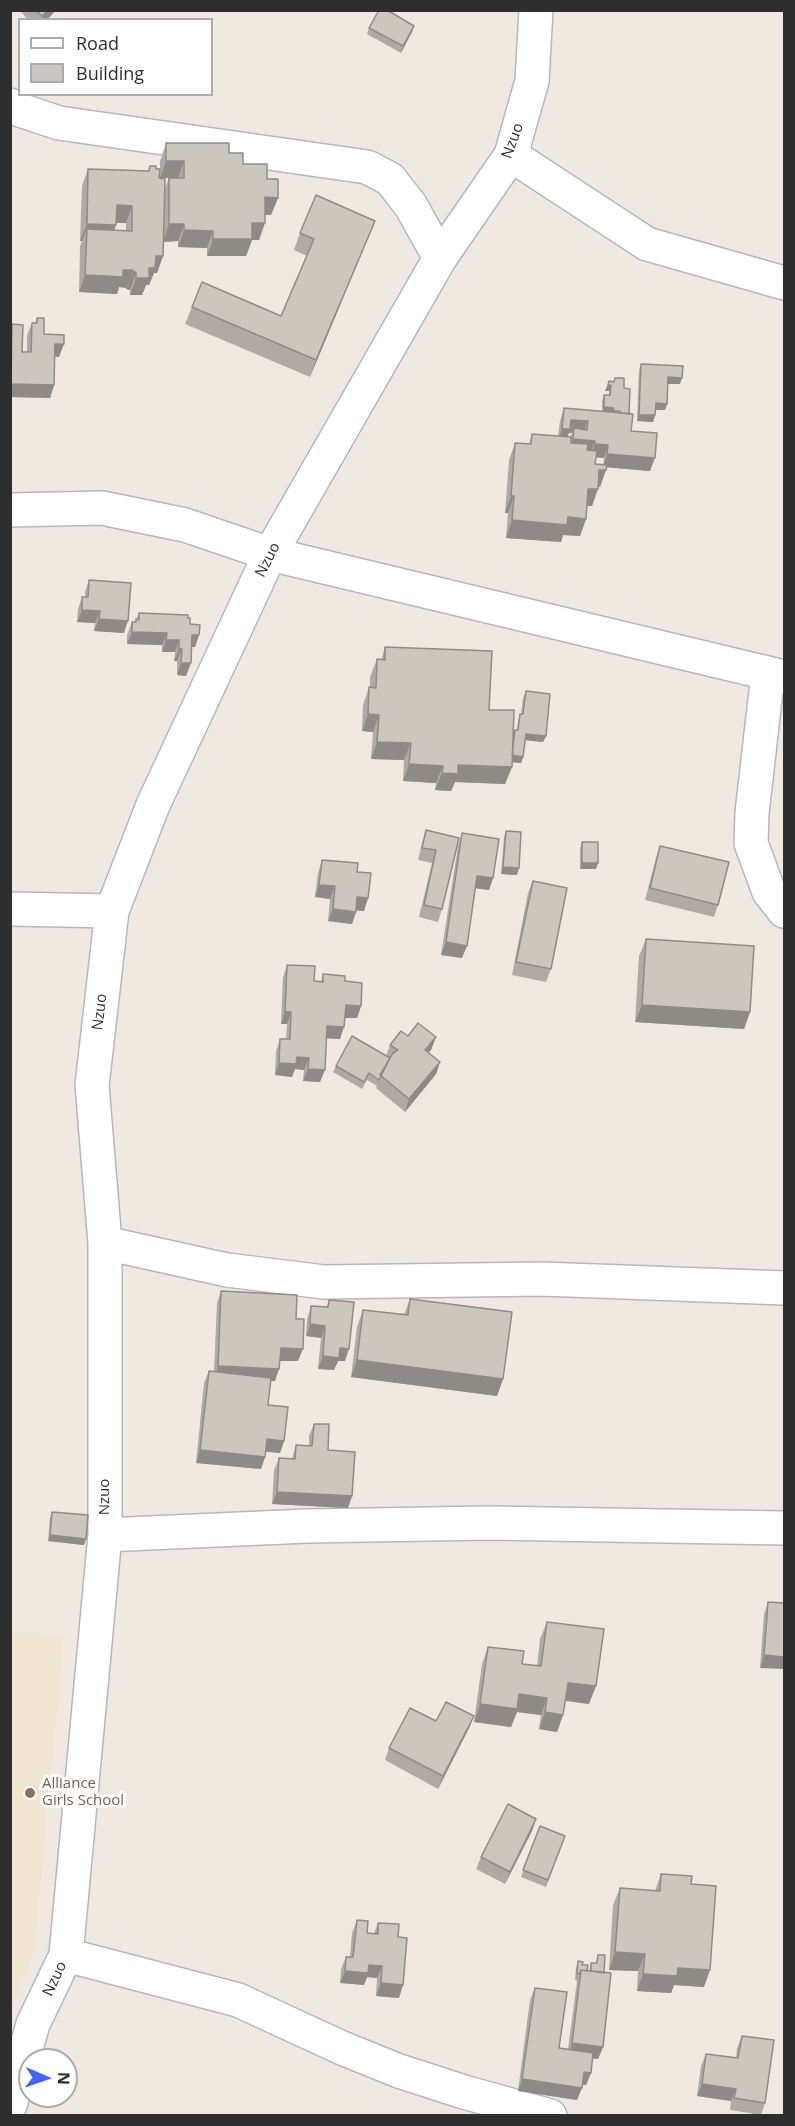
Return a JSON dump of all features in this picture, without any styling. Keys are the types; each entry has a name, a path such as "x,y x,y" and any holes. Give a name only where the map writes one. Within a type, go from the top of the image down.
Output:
{"street":[{"name":"Nzuo","path":"10,2105 22,2019 66,1955 105,1535 105,1243 92,1084 112,912 153,805 270,554 440,258 511,155 532,81 536,10"},
{"path":"10,105 59,123 367,166 390,179 411,206 440,258"},
{"path":"511,155 647,244 784,283"},
{"path":"10,510 102,508 185,525 270,554 776,675 752,813 751,843 768,892 784,911"},
{"path":"10,909 112,912"},
{"path":"105,1243 227,1270 324,1282 542,1280 784,1288"},
{"path":"105,1535 489,1523 784,1528"},
{"path":"66,1955 238,2000 342,2048 399,2071 464,2092 550,2115"}],"shaded area":[{"name":"Alliance Girls School","path":"11,1631 64,1637 34,1950 11,2013"}],"building":[{"path":"36,10 48,10 42,16"},
{"path":"379,10 387,10 414,26 403,46 369,28"},
{"path":"166,143 229,143 229,153 243,153 243,164 267,164 267,179 278,179 278,198 265,197 265,223 252,223 252,239 213,239 213,231 184,230 184,224 169,224 169,178 184,178 184,161 166,161"},
{"path":"150,166 160,169 159,178 165,179 163,256 156,256 155,268 149,268 149,278 136,278 136,272 133,270 123,270 123,277 85,275 87,229 132,231 132,206 117,205 116,225 87,224 88,169 149,171"},
{"path":"316,195 375,221 316,360 192,307 202,282 281,316 314,239 300,233"},
{"path":"37,318 44,318 44,334 64,335 64,344 55,344 54,385 11,384 12,324 23,325 22,352 31,352 32,323 37,323"},
{"path":"641,364 683,366 682,378 668,377 667,404 656,403 655,415 639,415"},
{"path":"615,378 624,378 624,388 630,389 629,414 604,407 604,395 610,395 609,381 614,382"},
{"path":"564,408 633,414 631,431 657,433 655,458 607,454 608,445 573,439 574,428 587,430 588,421 571,420 570,429 562,429"},
{"path":"532,434 571,437 571,443 588,444 587,450 597,451 595,464 607,465 606,470 599,470 598,489 588,489 586,519 568,517 567,525 512,520 514,496 511,496 515,443 531,444"},
{"path":"89,580 131,583 128,621 99,619 100,611 82,610 82,597 88,597"},
{"path":"139,613 188,615 190,624 200,625 199,635 192,635 191,663 181,663 182,649 179,649 179,640 166,640 167,633 132,632 132,622 139,620"},
{"path":"385,647 492,651 489,710 514,710 512,767 458,765 458,774 442,773 443,766 409,764 411,743 377,742 379,715 368,714 369,687 376,688 377,659 385,660"},
{"path":"526,691 550,694 546,736 526,734 523,757 512,755 515,730 518,730 520,714 523,714"},
{"path":"426,830 459,838 442,909 424,905 436,850 422,848"},
{"path":"506,831 521,832 519,868 503,867"},
{"path":"462,833 499,839 493,878 477,876 467,946 446,942"},
{"path":"582,842 598,842 598,863 582,863"},
{"path":"660,846 729,862 718,905 650,888"},
{"path":"322,860 358,863 357,872 371,873 368,898 357,897 356,912 333,909 335,886 319,885"},
{"path":"533,881 567,888 551,969 516,962"},
{"path":"646,939 754,946 750,1012 642,1005"},
{"path":"287,965 315,966 314,981 323,982 323,974 345,976 345,981 362,983 361,1006 346,1005 344,1027 327,1026 325,1070 308,1069 309,1058 297,1057 296,1064 279,1063 280,1039 290,1039 291,1012 285,1012"},
{"path":"418,1023 436,1037 425,1050 440,1062 409,1099 380,1075 393,1053 398,1050 390,1045 401,1031 408,1036"},
{"path":"352,1036 390,1058 379,1080 369,1073 364,1082 336,1066"},
{"path":"221,1291 297,1295 296,1319 304,1319 303,1349 281,1348 279,1369 218,1366"},
{"path":"410,1299 512,1312 503,1379 357,1360 363,1310 408,1315"},
{"path":"329,1300 354,1302 349,1349 340,1348 339,1358 323,1356 325,1326 310,1324 311,1306 328,1307"},
{"path":"209,1371 271,1378 268,1405 288,1407 284,1441 267,1439 265,1457 200,1450"},
{"path":"314,1424 329,1424 328,1450 355,1452 352,1496 277,1492 279,1458 295,1459 296,1445 312,1446"},
{"path":"52,1512 88,1515 86,1539 50,1535"},
{"path":"768,1602 784,1603 784,1657 764,1655"},
{"path":"547,1622 604,1629 596,1686 568,1683 563,1715 545,1712 547,1698 519,1694 517,1709 480,1704 488,1647 524,1651 522,1664 541,1666"},
{"path":"446,1702 474,1716 443,1776 389,1748 410,1708 436,1721"},
{"path":"508,1804 536,1819 510,1872 481,1857"},
{"path":"540,1826 565,1836 548,1880 523,1870"},
{"path":"661,1874 692,1876 691,1884 716,1886 710,1970 678,1968 677,1976 643,1974 645,1954 615,1952 620,1888 660,1891"},
{"path":"357,1920 368,1921 367,1933 378,1934 378,1923 399,1924 398,1937 407,1938 403,1985 381,1983 382,1966 369,1965 368,1973 345,1971 346,1957 353,1957"},
{"path":"598,1955 605,1955 604,1973 591,1971 591,1963 597,1963"},
{"path":"578,1961 583,1962 582,1965 588,1965 587,1971 581,1970 577,1974"},
{"path":"581,1970 611,1973 603,2047 572,2043"},
{"path":"535,1988 567,1992 559,2048 593,2053 591,2073 584,2072 582,2088 522,2079"},
{"path":"742,2036 774,2040 765,2103 734,2098 736,2089 702,2084 706,2054 738,2058"}],"place":[{"name":"Alliance Girls School","path":"30,1793"}]}
